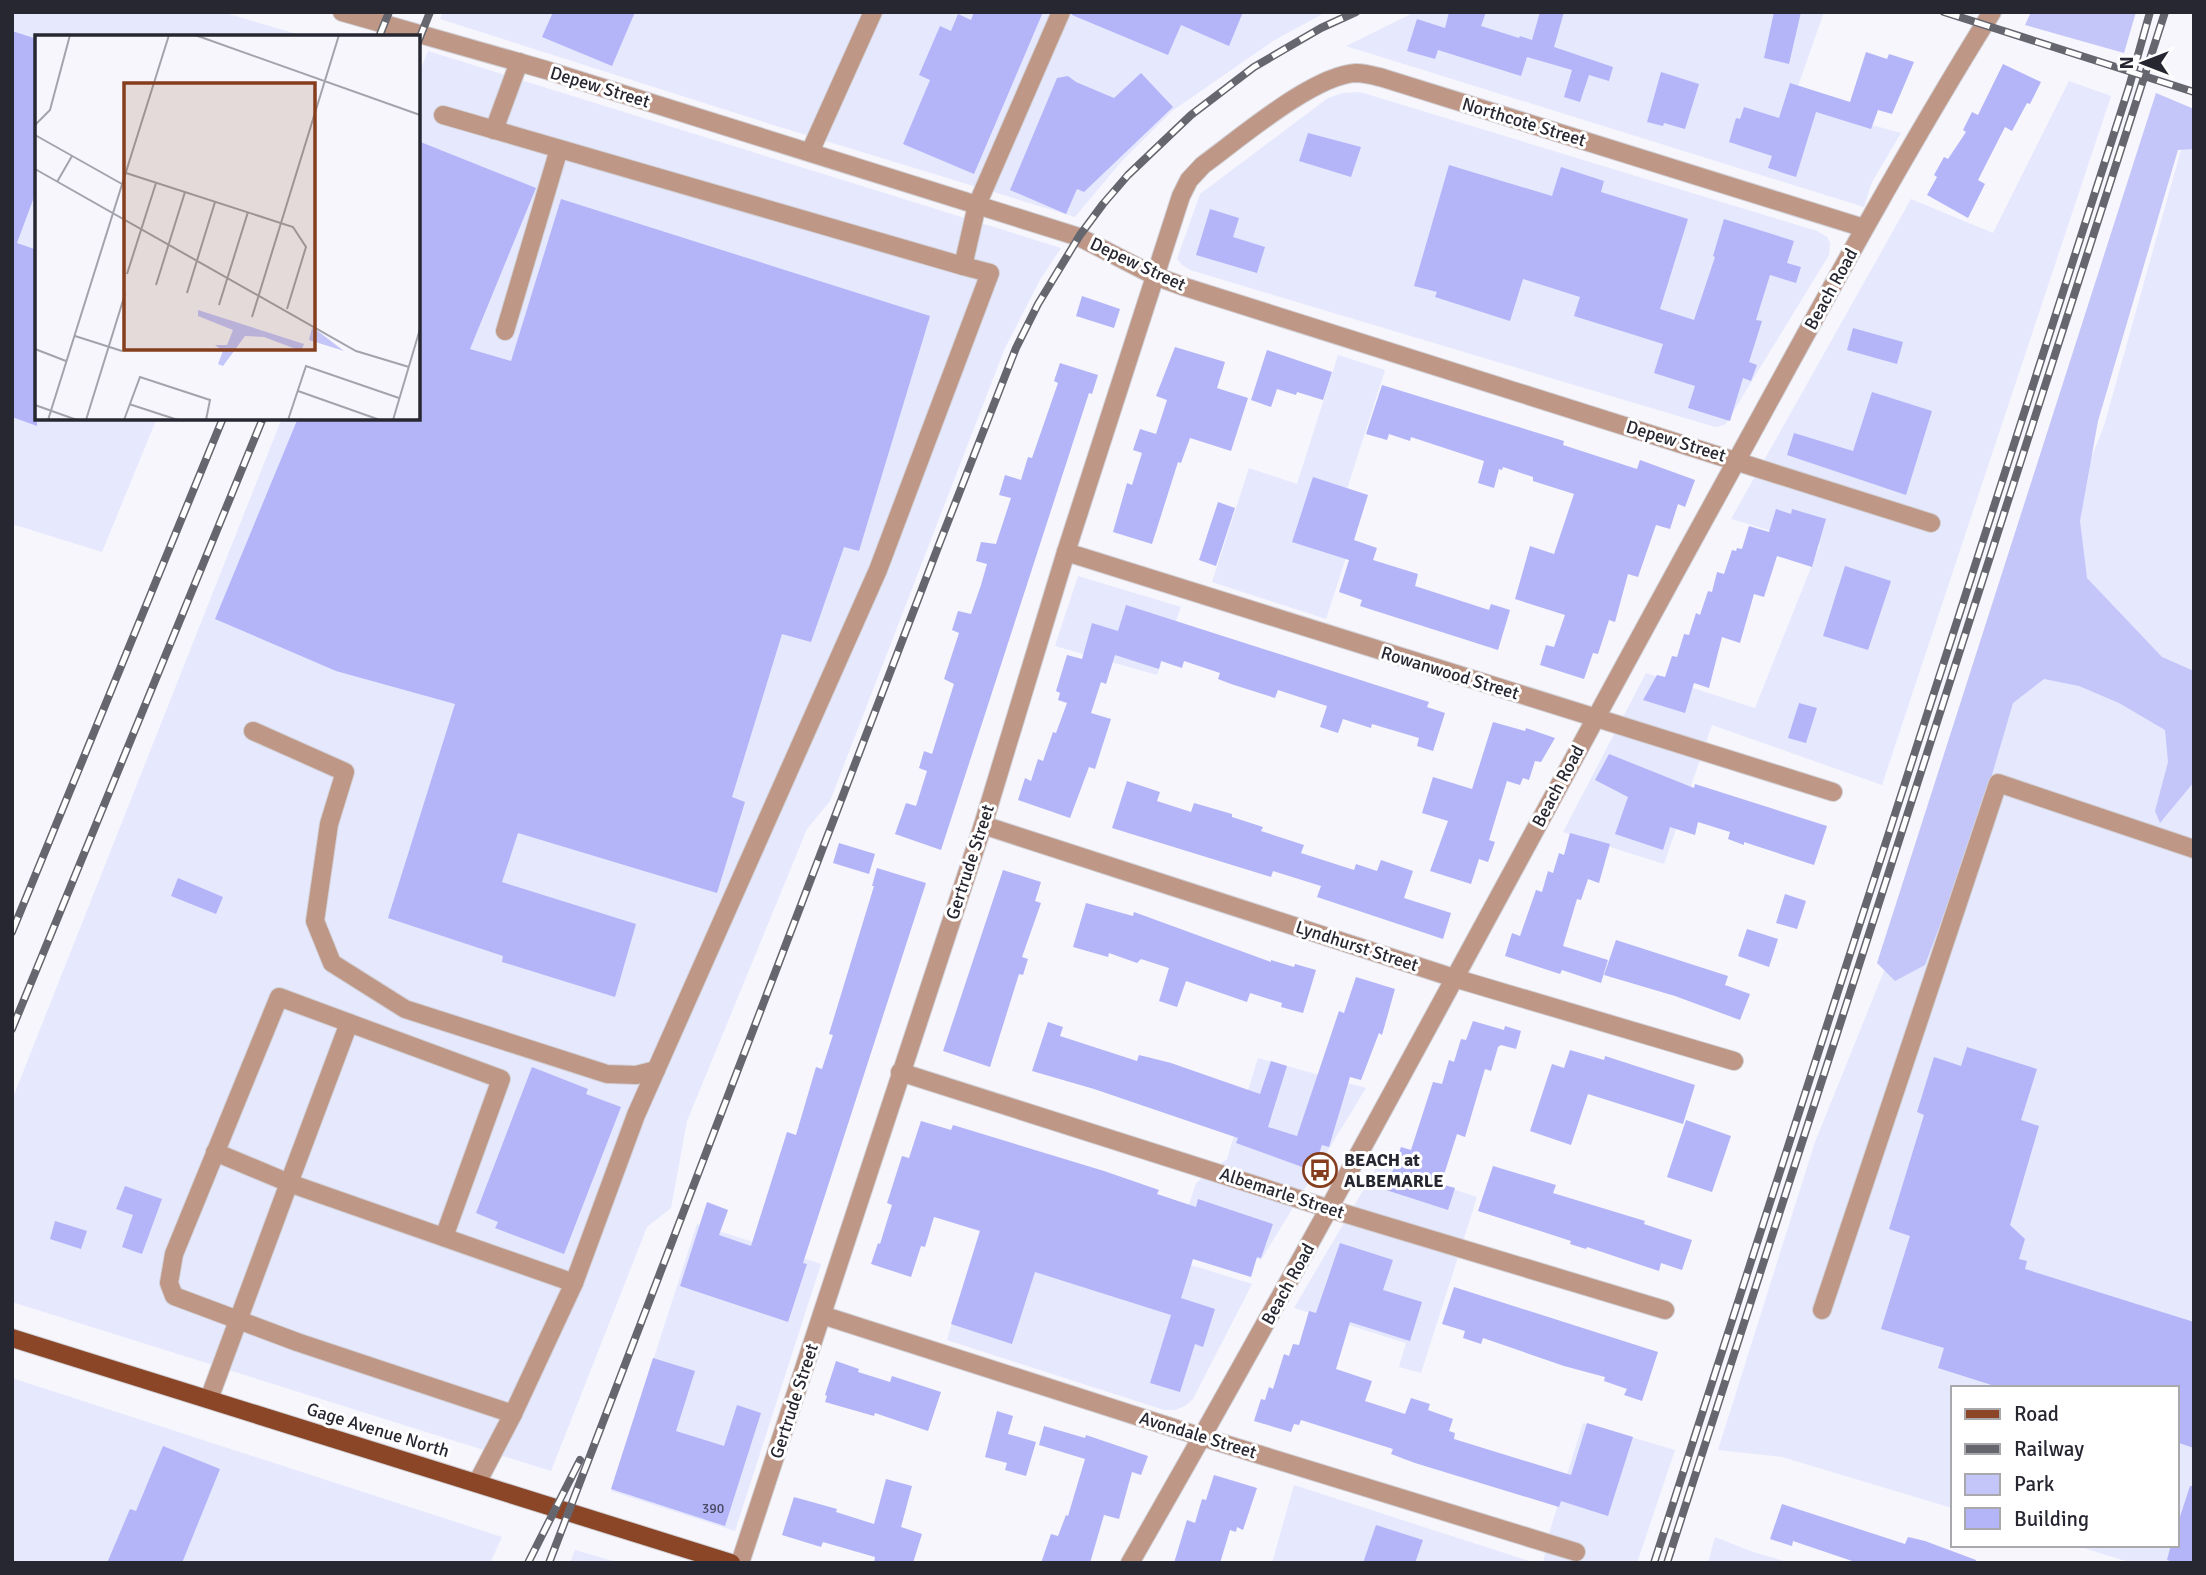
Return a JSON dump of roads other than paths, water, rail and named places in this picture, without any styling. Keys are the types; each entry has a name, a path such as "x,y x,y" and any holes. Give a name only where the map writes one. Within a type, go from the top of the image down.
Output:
{"main road":[{"name":"Gage Avenue North","path":"12,1338 732,1563"}],"street":[{"name":"Depew Street","path":"342,12 519,62 1079,237 1155,276 1931,523"},
{"path":"810,152 873,12"},
{"path":"963,266 977,205 1061,12"},
{"name":"Beach Road","path":"1130,1563 1330,1209 1864,228 1992,12"},
{"path":"494,130 519,62"},
{"name":"Northcote Street","path":"1203,165 1307,90 1329,79 1357,73 1383,78 1864,228"},
{"path":"443,115 990,273 877,570 636,1115 574,1283 513,1414 477,1483"},
{"path":"505,331 559,149"},
{"name":"Gertrude Street","path":"740,1563 983,825 1066,552 1181,196 1189,180 1203,165"},
{"name":"Rowanwood Street","path":"1066,552 1833,792"},
{"path":"253,731 345,772 329,824 315,921 332,963 405,1009 607,1074 636,1075 656,1070"},
{"path":"1822,1310 1998,783 2194,849"},
{"name":"Lyndhurst Street","path":"983,825 1454,978 1734,1061"},
{"path":"444,1237 501,1079 279,997 174,1254 169,1283 174,1296 513,1414"},
{"path":"209,1399 349,1023"},
{"name":"Albemarle Street","path":"900,1072 1330,1209 1665,1310"},
{"path":"215,1152 289,1183 574,1283"},
{"name":"Avondale Street","path":"822,1315 1202,1437 1576,1552"}],"railway":[{"path":"380,35 389,12"},
{"path":"420,37 430,12"},
{"path":"549,1563 940,542 1016,348 1038,304 1080,235 1103,204 1128,175 1191,115 1254,67 1321,28 1356,12"},
{"path":"1944,12 2194,92"},
{"path":"1654,1563 2129,87 2150,12"},
{"path":"1667,1563 2165,12"},
{"path":"12,932 222,420"},
{"path":"12,1029 262,420"},
{"path":"528,1563 580,1460"}],"place":[{"name":"BEACH at ALBEMARLE","path":"1320,1170"}]}
